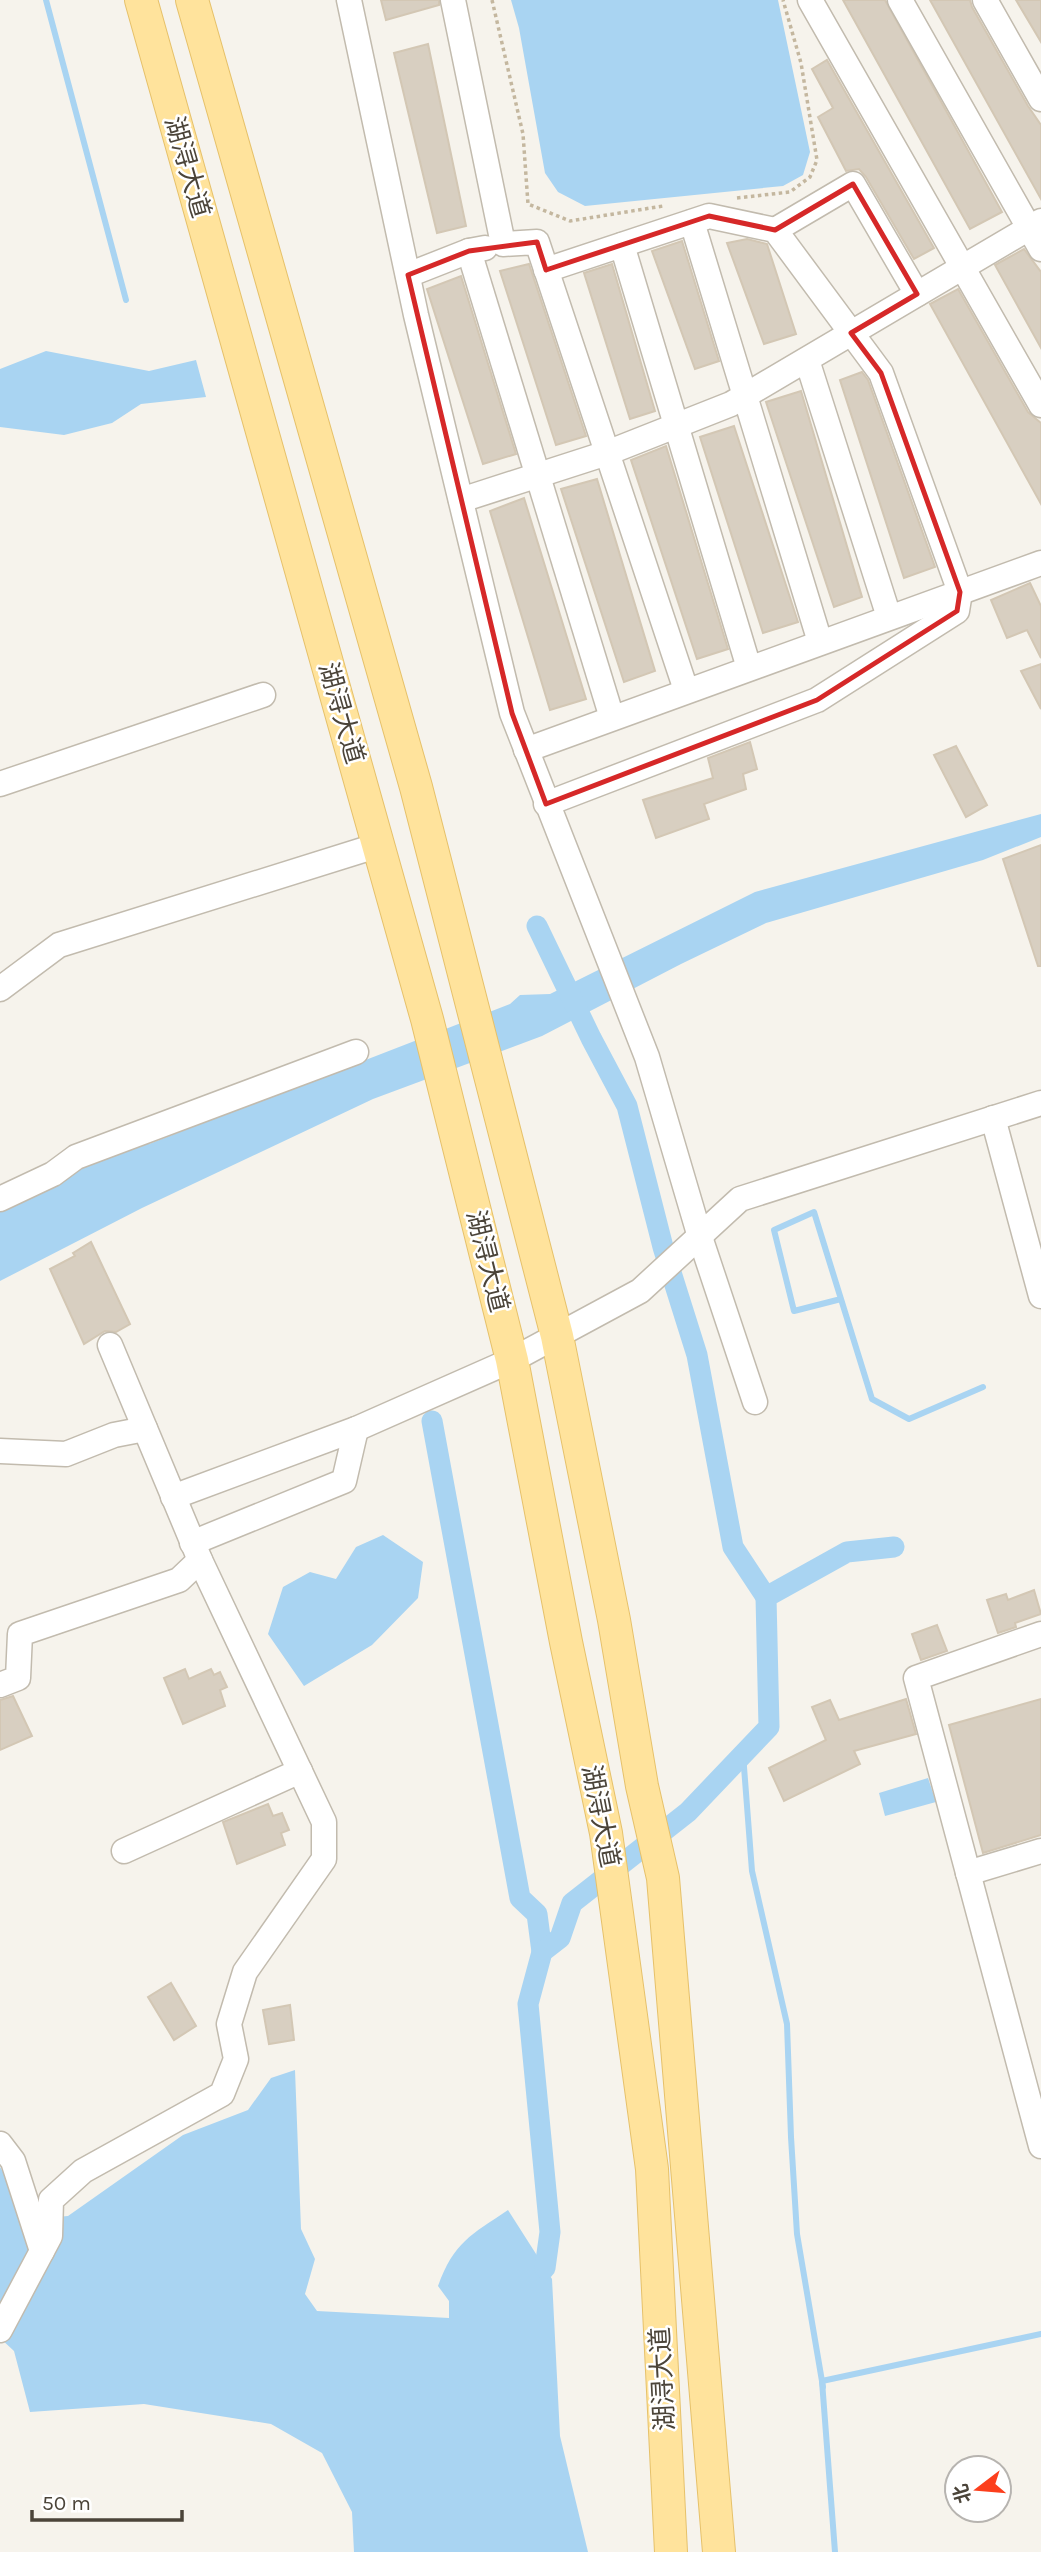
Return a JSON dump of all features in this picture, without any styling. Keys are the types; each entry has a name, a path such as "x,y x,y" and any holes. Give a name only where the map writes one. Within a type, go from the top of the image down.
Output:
{"main road":[{"name":"湖浔大道","path":"141,0 379,845 455,1129 512,1360 606,1833 652,2169 671,2552"},
{"name":"湖浔大道","path":"192,0 416,787 557,1336 614,1620 642,1786 663,1878 719,2552"}],"street":[{"path":"349,0 408,275 512,713 647,1057 700,1237 755,1402"},
{"path":"453,0 503,244"},
{"path":"810,0 1041,405"},
{"path":"461,500 607,453 731,404 963,268 1037,233 900,0"},
{"path":"985,0 1041,99"},
{"path":"775,230 853,184 917,295"},
{"path":"546,270 709,216 775,230 881,373 960,592 957,611 817,700 546,804"},
{"path":"692,222 820,642"},
{"path":"408,275 469,251 503,244 537,242 686,690"},
{"path":"622,245 749,668"},
{"path":"469,251 612,718"},
{"path":"807,360 889,617"},
{"path":"526,750 1041,563"},
{"path":"0,784 263,695"},
{"path":"0,989 59,945 379,845"},
{"path":"0,1199 53,1174 76,1157 356,1052"},
{"path":"173,1497 356,1429 512,1360 640,1292 740,1199 1041,1103"},
{"path":"993,1118 1041,1296"},
{"path":"0,2330 50,2236 51,2200 83,2171 222,2094 236,2059 229,2024 246,1972 324,1858 324,1822 196,1552 110,1345"},
{"path":"0,1451 66,1454 114,1436 145,1429"},
{"path":"0,1685 18,1678 10,1633 179,1580 196,1552 344,1481 356,1429"},
{"path":"1041,1634 916,1678 1041,2146"},
{"path":"124,1852 300,1771"},
{"path":"968,1873 1041,1851"},
{"path":"0,2144 13,2161 42,2251"}],"path":[{"path":"492,0 523,134 528,204 570,221 665,206"},
{"path":"734,198 790,192 810,177 817,160 801,63 783,0"}],"highlighted area":[{"path":"853,184 917,294 851,333 881,373 960,592 957,611 817,700 546,804 512,713 408,275 469,251 537,242 546,270 709,216 775,230"}],"water":[{"path":"511,0 778,0 810,152 803,175 783,186 585,206 558,192 545,173 519,28"},
{"path":"46,351 149,371 196,360 206,397 141,404 112,423 64,435 0,427 0,369"},
{"path":"1041,814 1041,837 983,860 766,923 542,1036 373,1099 142,1208 0,1281 0,1205 143,1141 149,1144 510,1004 520,995 550,994 755,892"},
{"path":"383,1535 423,1562 418,1598 372,1645 304,1686 268,1634 283,1587 310,1572 336,1579 356,1547"},
{"path":"928,1778 936,1802 885,1816 879,1793"},
{"path":"295,2070 301,2229 315,2259 305,2294 317,2311 449,2318 449,2301 438,2286 450,2259 474,2233 508,2210 552,2279 560,2436 588,2552 354,2552 352,2512 322,2453 271,2424 144,2404 30,2412 14,2351 0,2338 0,2167 32,2219 68,2216 183,2135 248,2110 271,2078"}],"building":[{"path":"381,0 439,0 439,5 386,20"},
{"path":"843,0 885,0 1002,212 970,229"},
{"path":"930,0 970,0 1041,125 1041,199"},
{"path":"1016,0 1041,0 1041,42"},
{"path":"428,44 466,226 437,233 394,53"},
{"path":"827,60 934,248 914,259 866,177 859,169 846,171 818,117 833,108 812,69"},
{"path":"747,239 767,244 796,334 764,344 727,243"},
{"path":"682,241 719,361 695,369 652,251"},
{"path":"1024,249 1041,272 1041,348 995,265"},
{"path":"529,264 586,436 556,445 500,271"},
{"path":"612,264 655,411 630,419 584,273"},
{"path":"461,276 516,454 483,464 427,289"},
{"path":"958,289 1028,412 1041,423 1041,504 930,304"},
{"path":"862,372 868,380 935,567 904,578 840,380"},
{"path":"801,391 862,597 834,607 766,402"},
{"path":"734,426 798,622 763,633 700,437"},
{"path":"666,446 728,649 697,659 631,460"},
{"path":"597,479 655,671 624,682 561,489"},
{"path":"524,498 586,699 550,710 490,511"},
{"path":"1030,583 1041,606 1041,658 1027,630 1007,638 991,600"},
{"path":"1041,664 1041,709 1021,671"},
{"path":"750,742 757,769 743,774 746,789 704,804 709,819 656,838 643,800 713,778 708,758"},
{"path":"956,746 987,805 966,817 934,755"},
{"path":"1041,845 1041,966 1038,966 1003,859"},
{"path":"91,1242 130,1324 116,1332 105,1331 84,1344 50,1269 75,1256 73,1253"},
{"path":"1034,1590 1041,1614 1015,1623 1016,1627 998,1633 987,1600 1006,1594 1008,1600"},
{"path":"937,1625 947,1651 921,1660 912,1634"},
{"path":"185,1669 189,1679 211,1669 214,1675 220,1672 227,1687 220,1690 225,1706 183,1724 164,1678"},
{"path":"13,1696 32,1736 0,1750 0,1700"},
{"path":"906,1699 916,1734 854,1751 860,1764 784,1801 769,1768 826,1740 812,1707 830,1700 839,1720"},
{"path":"1041,1699 1041,1835 983,1853 949,1725"},
{"path":"268,1804 273,1816 282,1813 289,1830 281,1833 285,1845 237,1864 223,1822"},
{"path":"171,1983 196,2026 174,2040 148,1997"},
{"path":"290,2005 294,2040 269,2044 263,2010"}],"waterway":[{"path":"46,0 126,300"},
{"path":"537,926 627,1106 663,1247 697,1355 733,1547 766,1597"},
{"path":"841,1299 794,1311 774,1230 814,1212 872,1399 909,1419 983,1387"},
{"path":"432,1421 520,1898 537,1914 542,1952"},
{"path":"545,2268 550,2232 528,2004 542,1952 560,1938 572,1903 688,1812 769,1727 766,1597 847,1552 894,1547"},
{"path":"743,1754 752,1871 787,2024 797,2234 823,2387"},
{"path":"835,2552 822,2381 1041,2334"}]}
